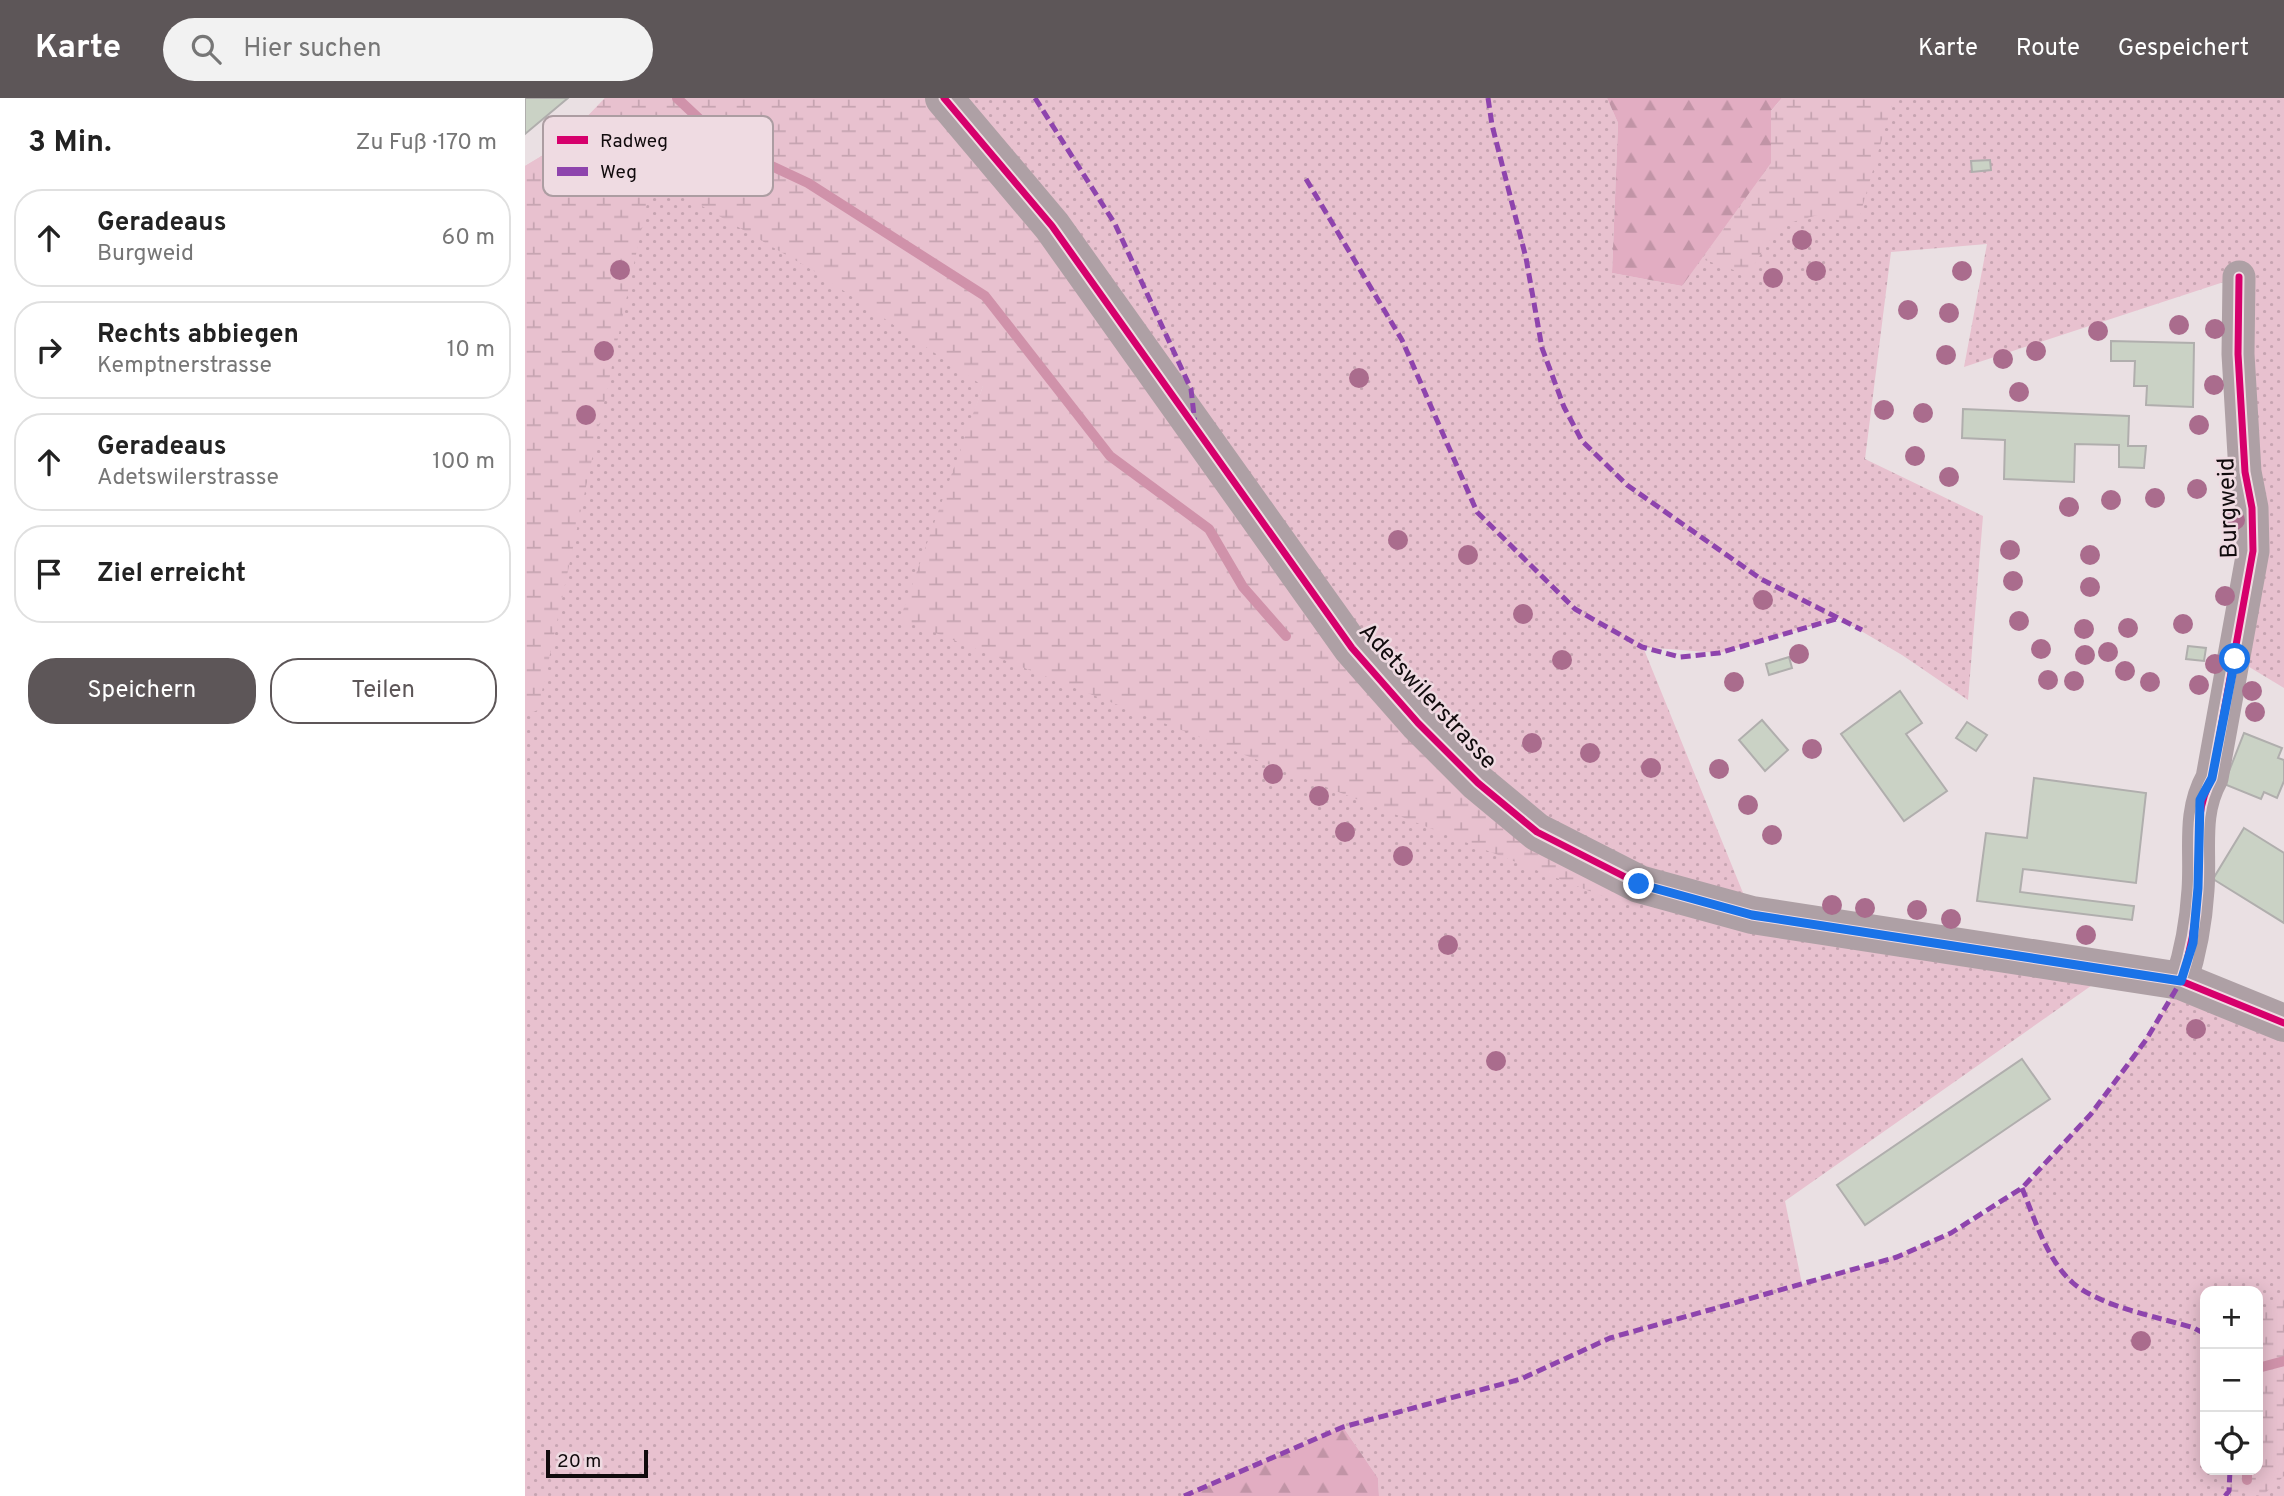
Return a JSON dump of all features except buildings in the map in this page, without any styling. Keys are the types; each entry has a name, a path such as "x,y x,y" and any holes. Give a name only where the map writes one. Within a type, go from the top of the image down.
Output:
{"street":[{"name":"Adetswilerstrasse","path":"944,98 1052,226 1352,648 1418,723 1478,783 1537,832 1639,884 1752,915 2181,981 2284,1023"},
{"name":"Burgweid","path":"2181,981 2193,943 2198,888 2200,800 2212,778 2253,551 2252,508 2245,472 2238,354 2239,276"}],"green space":[{"path":"605,98 1607,98 1618,123 1612,273 1682,286 1782,98 2284,98 2284,688 2236,659 2239,277 1964,367 1987,244 1891,252 1865,459 1983,516 1968,700 1902,655 1839,618 1719,653 1643,647 1752,915 2115,969 1785,1201 1802,1284 1889,1258 1945,1236 1997,1207 2022,1189 2109,1090 2181,981 2284,1023 2284,1496 2230,1496 2229,1491 2225,1496 1379,1496 1378,1478 1343,1427 1184,1496 525,1496 525,166 543,155 543,196 773,196 773,116 588,116","holes":["983,386 989,601 927,555"]},
{"path":"605,98 934,98 1478,783 1639,884 1625,905 900,619 983,386 819,274 688,198 668,196 773,196 773,116 588,116"},
{"path":"1607,98 1782,98 1771,111 1771,163 1682,286 1612,273 1618,123"},
{"path":"1782,98 1894,98 1857,225 1818,215 1778,226 1748,275 1702,259 1771,164 1771,111"},
{"path":"543,155 543,196 649,196 538,710 525,715 525,166"},
{"path":"2284,1295 2284,1476 2262,1496 2229,1491 2230,1475 2263,1475 2263,1310 2276,1306"},
{"path":"1343,1427 1378,1478 1379,1496 1184,1496"}],"waterway":[{"path":"677,98 696,116"},
{"path":"773,167 808,183 985,296 1110,456 1209,529 1243,587 1286,636"},
{"path":"2263,1367 2284,1361"},
{"path":"2247,1475 2247,1480"}],"marked path":[{"path":"1035,98 1115,224 1191,389 1195,424"},
{"path":"1488,98 1492,125 1526,258 1542,348 1564,407 1582,441 1627,485 1761,579 1862,630"},
{"path":"1306,179 1402,340 1477,512 1575,609 1642,647 1680,657 1719,653 1839,618"},
{"path":"1184,1496 1343,1427 1521,1379 1610,1338 1897,1257 1951,1233 2022,1188 2091,1114 2146,1040 2181,981"},
{"path":"2022,1188 2049,1251 2073,1283 2114,1305 2200,1331"},
{"path":"2225,1496 2229,1491 2230,1475"}],"cycle path":[{"path":"944,98 1052,226 1352,648 1418,723 1478,783 1537,832 1639,884 1752,915 2181,981 2284,1023"},
{"path":"2181,981 2196,914 2202,805 2212,778 2253,551 2252,508 2245,472 2238,354 2239,277"}],"route":[{"path":"1639,884 1752,915 2181,981 2193,943 2198,888 2200,800 2212,778 2235,659"}]}
